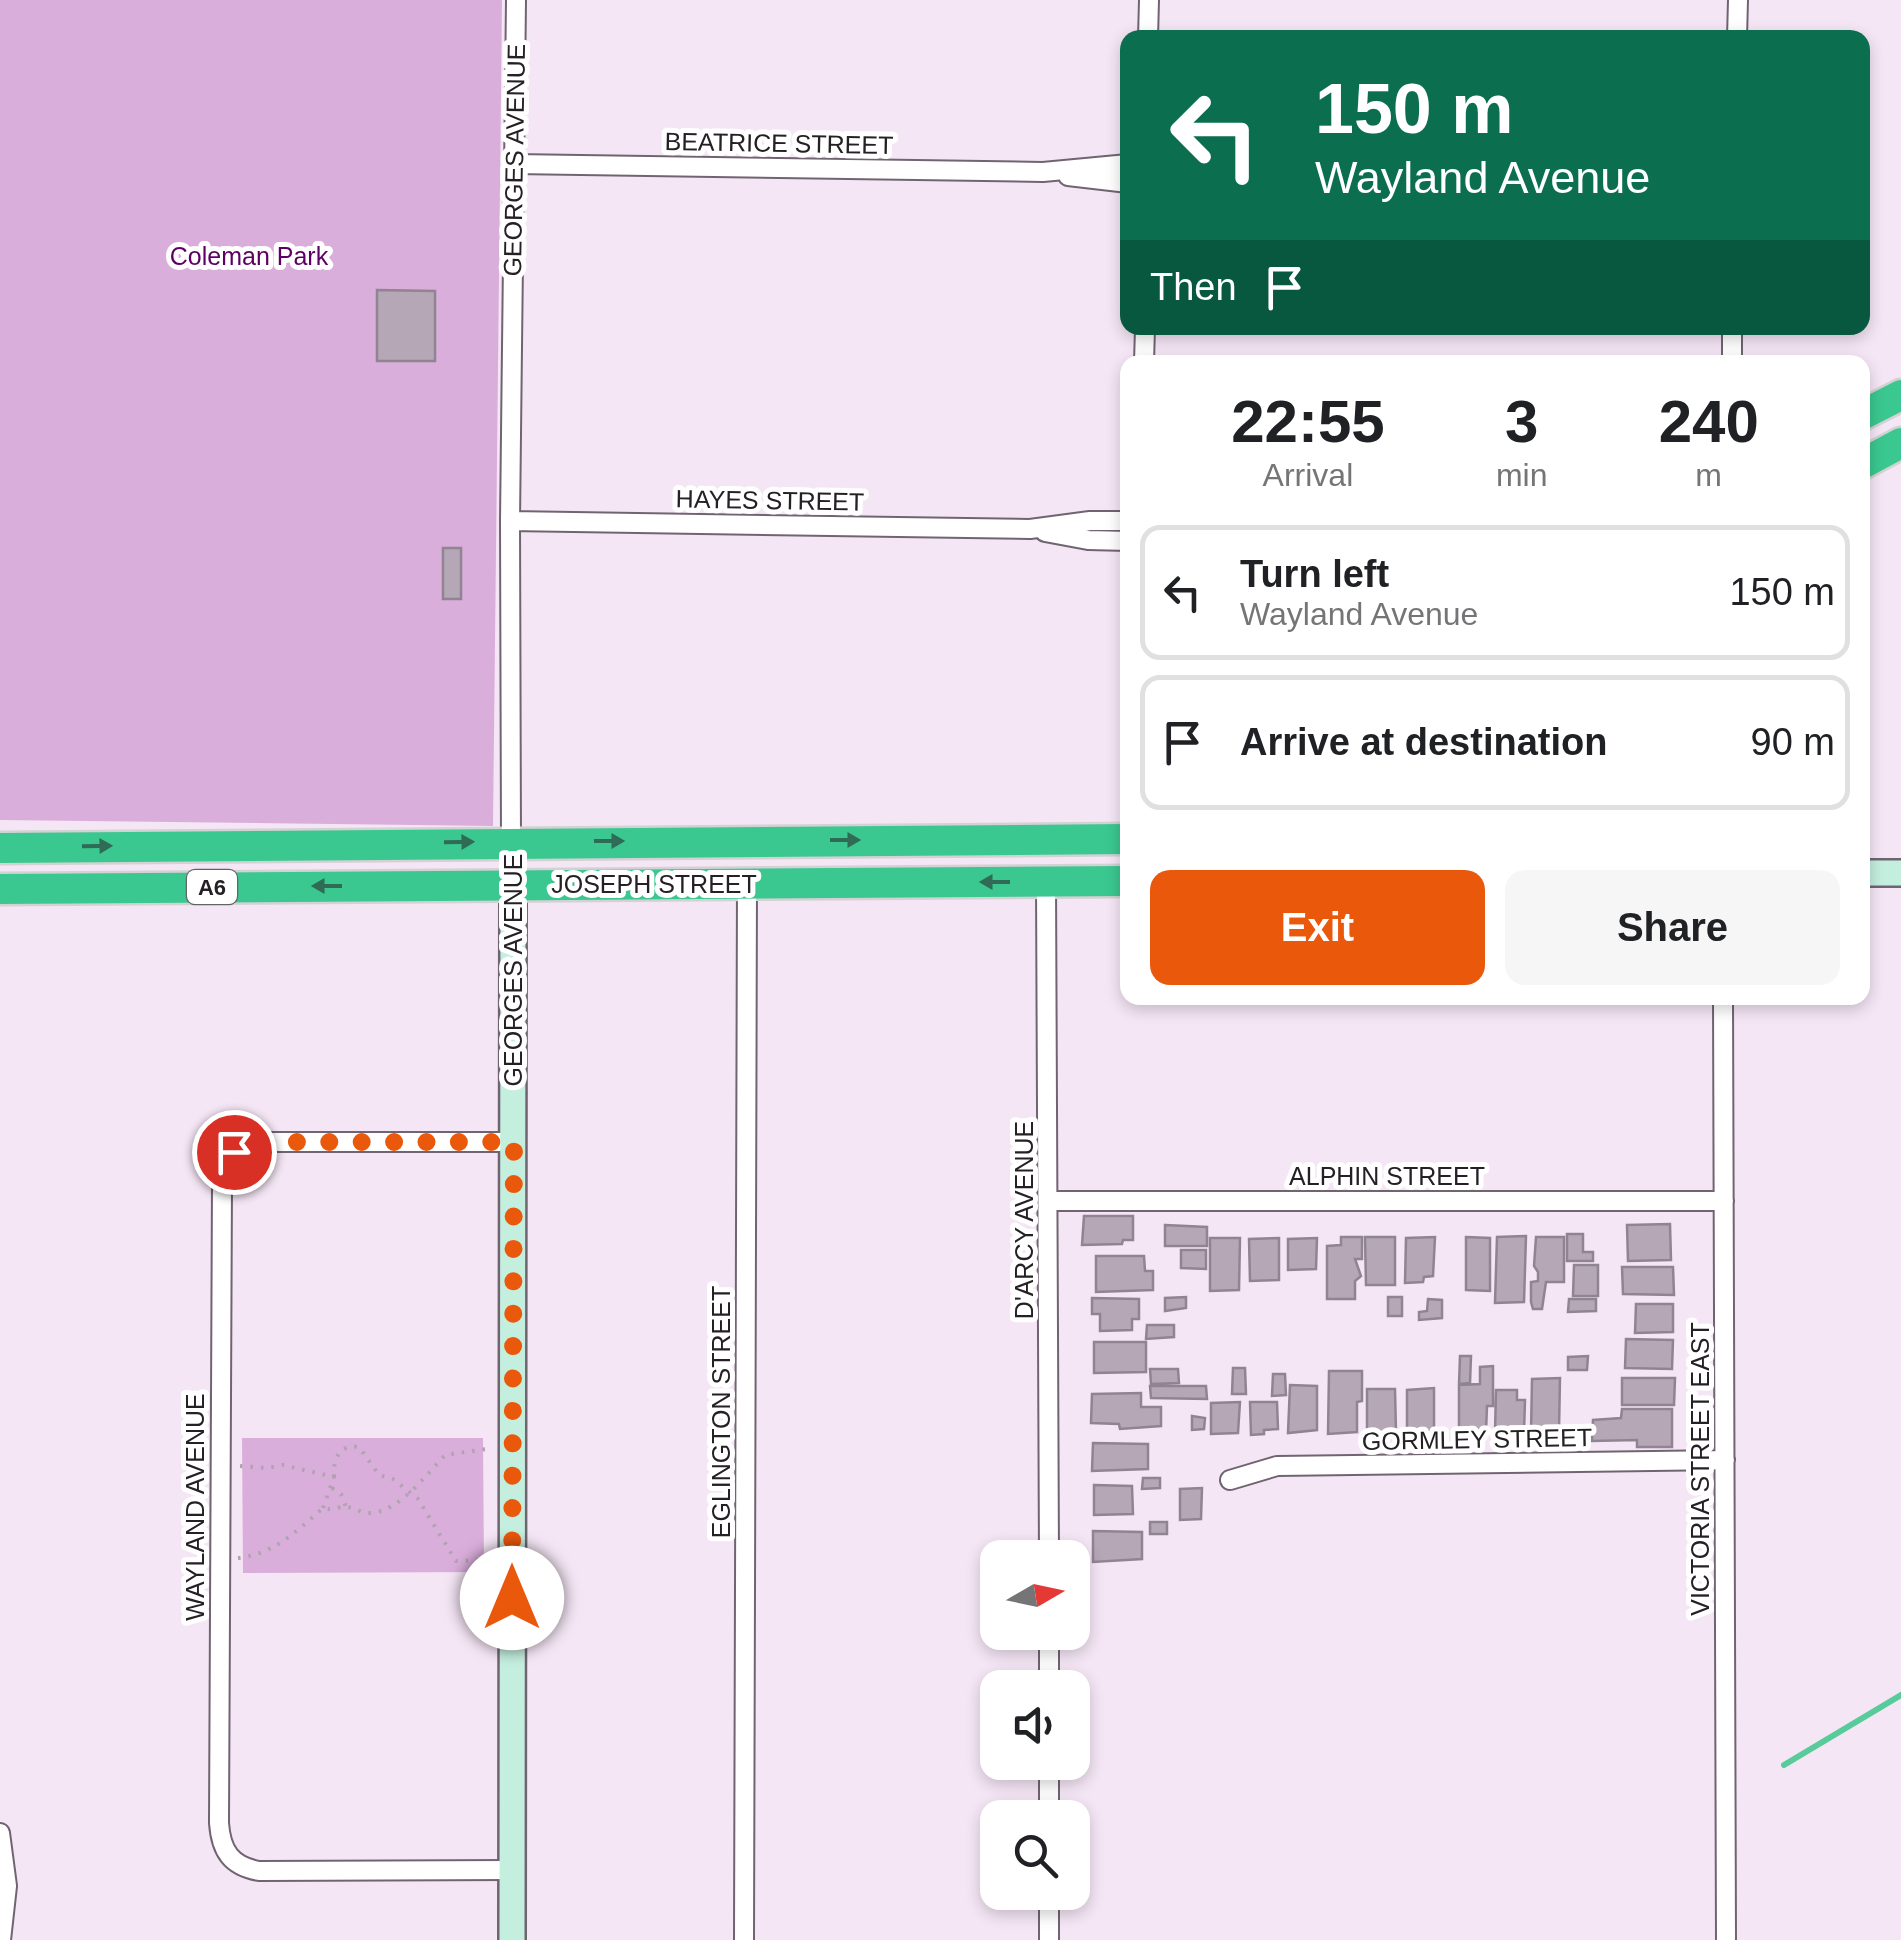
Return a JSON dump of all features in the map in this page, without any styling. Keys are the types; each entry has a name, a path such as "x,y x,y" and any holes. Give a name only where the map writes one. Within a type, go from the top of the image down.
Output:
{"highway":[{"path":"1870,411 1901,395"},
{"path":"1870,460 1901,443"},
{"name":"JOSEPH STREET","path":"0,848 1120,839"},
{"name":"GEORGES AVENUE","path":"512,842 512,884"},
{"name":"JOSEPH STREET","path":"0,889 1120,881"}],"main road":[{"path":"1870,873 1901,873"},
{"name":"GEORGES AVENUE","path":"512,884 512,1940"}],"street":[{"name":"GEORGES AVENUE","path":"512,842 510,521 516,0"},
{"path":"1148,30 1149,0"},
{"path":"1737,30 1738,0"},
{"name":"BEATRICE STREET","path":"514,164 1043,172 1120,165"},
{"name":"BEATRICE STREET","path":"1043,172 1120,182"},
{"name":"HAYES STREET","path":"510,521 1030,529 1120,520"},
{"name":"HAYES STREET","path":"1030,529 1088,540 1120,541"},
{"name":"D'ARCY AVENUE","path":"1046,882 1049,1540"},
{"name":"EGLINGTON STREET","path":"744,1940 747,884"},
{"name":"VICTORIA STREET EAST","path":"1722,1005 1726,1940"},
{"name":"WAYLAND AVENUE","path":"512,1870 272,1872 244,1868 224,1850 219,1823 222,1174 226,1161 245,1146 266,1142 514,1142"},
{"name":"ALPHIN STREET","path":"1050,1201 1724,1201"},
{"name":"GORMLEY STREET","path":"1230,1480 1277,1466 1725,1460"},
{"path":"0,1834 8,1886 0,1940"},
{"path":"1049,1910 1049,1940"}],"path":[{"path":"220,1560 266,1552 292,1535 323,1508 332,1488 335,1456 356,1446 380,1475 392,1479 418,1500 456,1561 486,1560"},
{"path":"323,1508 380,1512 424,1480 445,1454 486,1449"},
{"path":"220,1467 283,1465 334,1477"},
{"path":"332,1488 341,1494 346,1507"}],"green space":[{"name":"Coleman Park","path":"0,0 502,0 493,826 0,820"},
{"path":"242,1438 483,1438 484,1572 243,1573"}],"building":[{"path":"377,290 435,291 435,361 377,361"},
{"path":"443,548 461,548 461,599 443,599"},
{"path":"1084,1216 1133,1216 1133,1240 1082,1245"},
{"path":"1670,1224 1671,1260 1628,1261 1627,1225"},
{"path":"1165,1225 1207,1227 1207,1246 1165,1246"},
{"path":"1567,1234 1583,1234 1583,1252 1593,1252 1593,1261 1567,1261"},
{"path":"1526,1236 1524,1302 1495,1303 1497,1237"},
{"path":"1341,1237 1362,1237 1362,1259 1355,1259 1361,1276 1355,1281 1355,1299 1327,1299 1327,1246 1341,1245"},
{"path":"1365,1237 1395,1237 1395,1285 1366,1285"},
{"path":"1435,1237 1433,1276 1424,1277 1423,1282 1405,1283 1406,1238"},
{"path":"1466,1237 1490,1238 1490,1291 1466,1290"},
{"path":"1536,1237 1564,1237 1564,1282 1546,1282 1542,1309 1533,1309 1531,1302 1531,1282 1538,1281 1534,1266"},
{"path":"1210,1238 1240,1238 1239,1290 1210,1291"},
{"path":"1279,1238 1279,1280 1250,1281 1249,1239"},
{"path":"1317,1238 1316,1269 1288,1270 1288,1239"},
{"path":"1181,1250 1206,1250 1206,1269 1181,1268"},
{"path":"1096,1256 1144,1256 1145,1271 1153,1271 1153,1290 1096,1292"},
{"path":"1574,1265 1598,1265 1598,1296 1573,1296"},
{"path":"1622,1267 1673,1267 1674,1295 1623,1294"},
{"path":"1186,1297 1186,1308 1165,1311 1165,1298"},
{"path":"1388,1297 1402,1297 1402,1316 1388,1316"},
{"path":"1092,1298 1139,1299 1139,1319 1132,1319 1132,1330 1100,1331 1100,1314 1092,1314"},
{"path":"1428,1299 1442,1300 1442,1318 1419,1320 1419,1312 1427,1311"},
{"path":"1569,1299 1596,1299 1596,1311 1568,1312"},
{"path":"1636,1304 1673,1304 1673,1332 1635,1333"},
{"path":"1147,1325 1174,1325 1174,1337 1146,1339"},
{"path":"1626,1339 1673,1340 1672,1369 1625,1368"},
{"path":"1094,1342 1146,1342 1146,1372 1094,1373"},
{"path":"1460,1356 1471,1356 1470,1383 1459,1384"},
{"path":"1588,1356 1587,1370 1568,1370 1568,1357"},
{"path":"1493,1366 1493,1406 1487,1406 1486,1432 1459,1433 1459,1385 1480,1384 1480,1367"},
{"path":"1233,1368 1245,1368 1246,1394 1232,1394"},
{"path":"1150,1369 1178,1369 1179,1383 1151,1384"},
{"path":"1329,1371 1362,1371 1357,1432 1328,1434"},
{"path":"1273,1374 1285,1374 1286,1395 1272,1396"},
{"path":"1560,1378 1559,1431 1531,1433 1532,1379"},
{"path":"1622,1378 1675,1378 1674,1405 1622,1405"},
{"path":"1290,1385 1317,1386 1317,1430 1288,1433"},
{"path":"1150,1386 1206,1386 1207,1399 1151,1398"},
{"path":"1434,1388 1434,1431 1407,1433 1407,1390"},
{"path":"1367,1389 1395,1389 1396,1432 1367,1432"},
{"path":"1496,1390 1517,1390 1517,1400 1525,1400 1524,1432 1495,1432"},
{"path":"1141,1393 1141,1407 1161,1407 1161,1426 1120,1429 1119,1424 1091,1423 1092,1394"},
{"path":"1240,1402 1238,1433 1211,1434 1211,1403"},
{"path":"1250,1402 1277,1402 1278,1429 1251,1435"},
{"path":"1622,1409 1672,1409 1672,1447 1637,1447 1637,1440 1592,1441 1593,1420 1621,1418"},
{"path":"1192,1416 1205,1418 1204,1429 1192,1430"},
{"path":"1093,1443 1148,1444 1148,1469 1092,1471"},
{"path":"1143,1478 1160,1478 1160,1488 1142,1489"},
{"path":"1094,1485 1132,1486 1133,1514 1094,1515"},
{"path":"1202,1488 1201,1519 1180,1520 1180,1489"},
{"path":"1150,1522 1167,1522 1167,1534 1150,1534"},
{"path":"1093,1531 1142,1532 1142,1559 1093,1562"}],"waterway":[{"path":"1784,1765 1901,1695"}],"route":[{"path":"234,1152 266,1142 514,1142 512,1598"}]}
